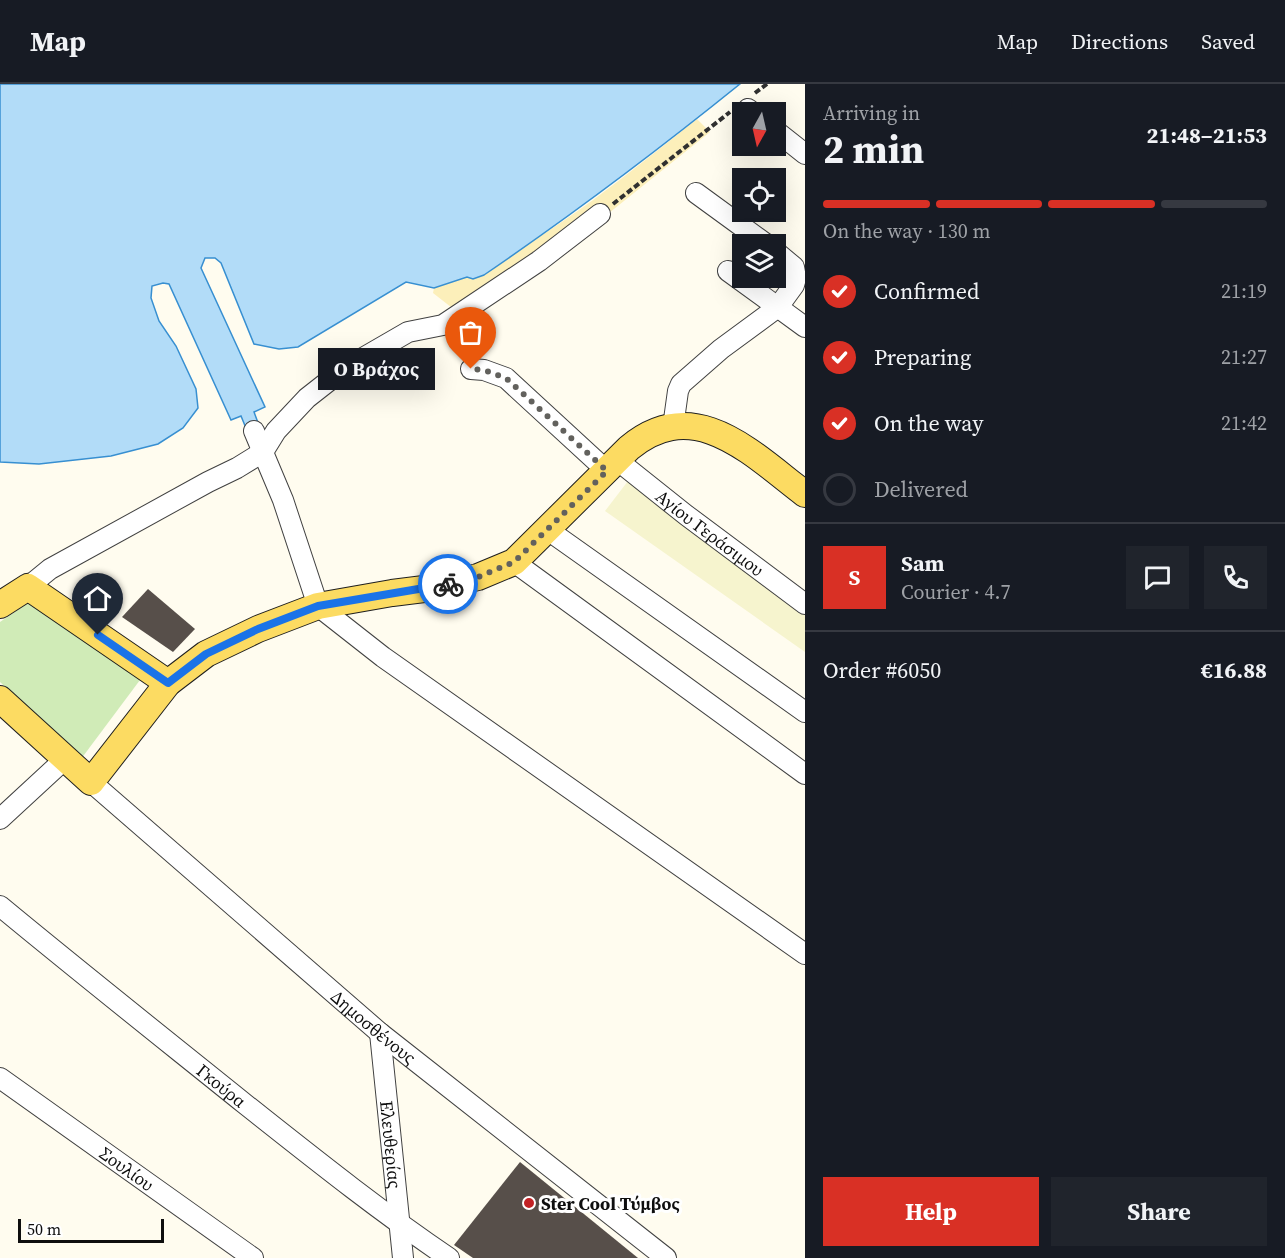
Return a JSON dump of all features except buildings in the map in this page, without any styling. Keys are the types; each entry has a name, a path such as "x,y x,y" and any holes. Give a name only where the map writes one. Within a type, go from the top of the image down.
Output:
{"main road":[{"path":"0,699 90,782 168,683 206,654 258,629 318,606 432,588 478,577 514,562 628,448 644,437 673,427 702,428 726,436 805,494"},
{"path":"0,605 28,587 168,683"}],"street":[{"path":"786,139 805,154"},
{"path":"696,193 752,234"},
{"path":"28,587 50,569 263,452 276,430 307,398 344,369 408,332 443,325 539,261 606,209"},
{"path":"673,427 681,384 721,349 778,307 794,285 796,275 793,266 786,260"},
{"path":"728,271 805,327"},
{"name":"Αγίου Γεράσιμου","path":"471,369 484,370 506,378 612,465 686,515 805,604"},
{"path":"254,431 283,500 318,606 382,657 805,954"},
{"path":"548,530 805,712"},
{"path":"514,562 805,774"},
{"path":"0,819 65,759"},
{"name":"Δημοσθένους","path":"90,782 380,1033 666,1258"},
{"name":"Γκούρα","path":"0,906 400,1225 449,1258"},
{"name":"Ελευθερίας","path":"380,1033 403,1258"},
{"name":"Σουλίου","path":"0,1078 253,1258"}],"path":[{"path":"750,102 766,84"},
{"path":"606,209 732,117"}],"shaded area":[{"path":"628,481 805,606 805,652 605,511"}],"green space":[{"path":"31,601 140,680 81,759 0,682 0,622"}],"sand":[{"path":"697,119 710,132 604,217 456,311 433,293 434,288 505,257 539,237 604,192"}],"water":[{"path":"0,84 740,84 614,182 484,275 473,279 467,277 434,288 406,282 298,347 279,349 254,344 221,263 215,258 205,258 201,268 265,407 254,412 260,428 248,433 241,416 231,420 169,284 152,286 151,298 159,321 176,346 196,389 198,408 183,428 158,444 111,456 39,464 0,462"}],"way so far":[{"path":"448,584 478,577 514,562 607,471 506,378 484,370 471,369"}],"place":[{"name":"Ο Βράχος","path":"471,369"},
{"name":"Ster Cool Τύμβος","path":"529,1203"}],"route":[{"path":"98,635 168,683 206,654 258,629 318,606 448,584"}]}
